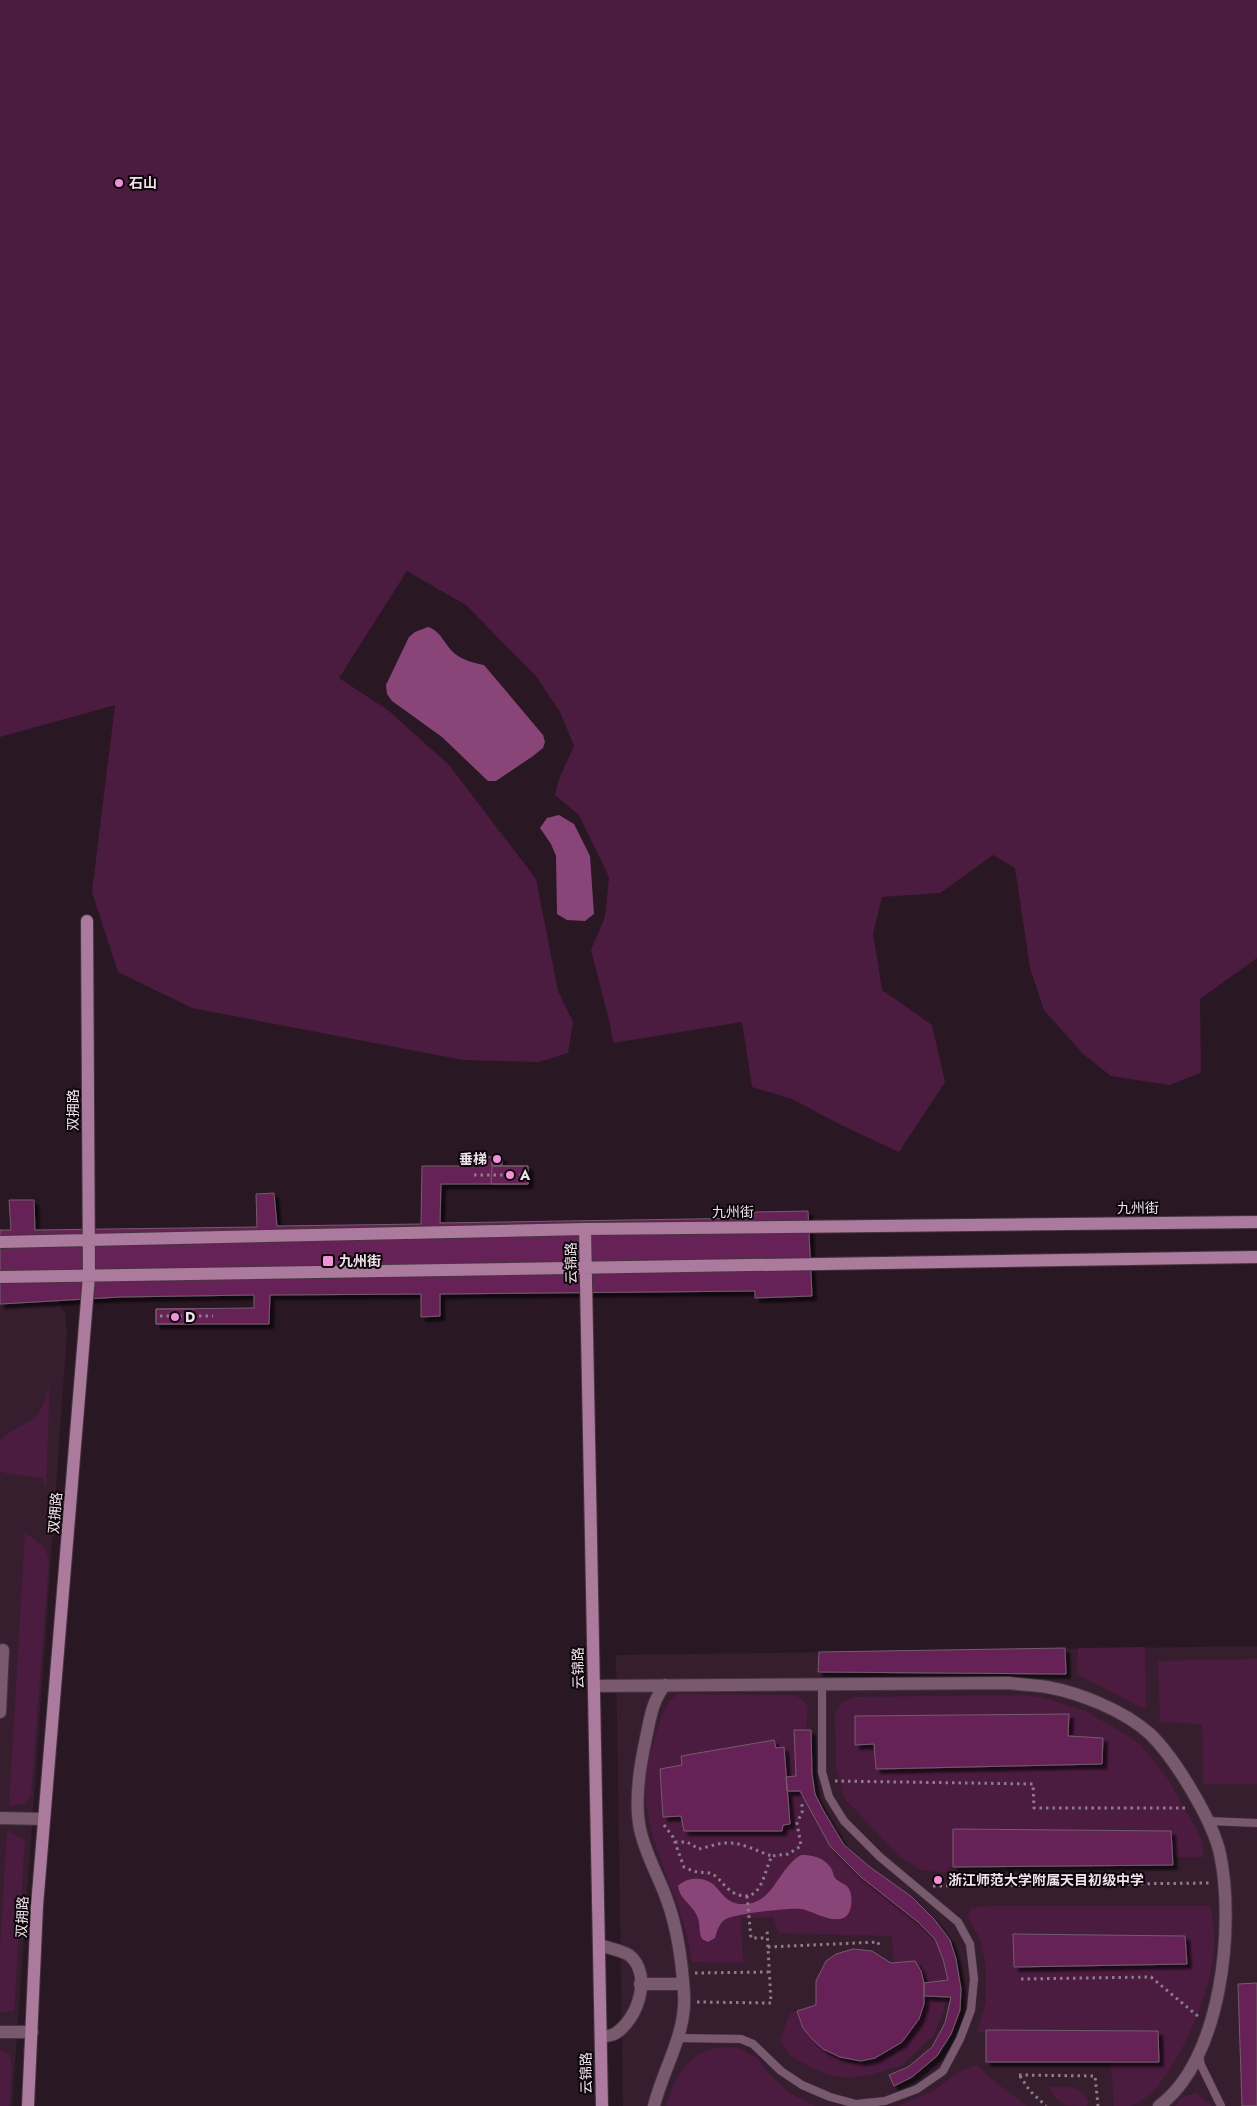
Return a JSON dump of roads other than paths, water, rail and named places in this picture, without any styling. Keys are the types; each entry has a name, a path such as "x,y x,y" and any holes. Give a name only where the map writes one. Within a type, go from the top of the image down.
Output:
{"main road":[{"name":"双拥路","path":"28,2106 44,1819 89,1276 87,921"},
{"name":"九州街","path":"0,1242 585,1229 1257,1222"},
{"name":"云锦路","path":"585,1229 602,2106"},
{"path":"0,1277 1257,1257"}],"street":[{"path":"0,1712 4,1650"},
{"path":"594,1686 1009,1683 1047,1687 1080,1696 1117,1712 1150,1734 1177,1767 1202,1808 1220,1853 1224,1883 1226,1940 1220,1986 1209,2025 1198,2053 1187,2076 1170,2098 1159,2106"},
{"path":"654,2106 671,2062 684,2002 677,1937 668,1902 651,1866 639,1827 640,1764 656,1696 665,1685"},
{"path":"639,1686 647,1696 651,1714"},
{"path":"0,1818 44,1819"},
{"path":"599,1945 628,1955 638,1968 641,1993 636,2012 616,2034 601,2037"},
{"path":"640,1984 682,1978"},
{"path":"0,2032 32,2032"}],"lane":[{"path":"677,2038 741,2039 752,2044 781,2071 802,2085 830,2097 856,2104 885,2101 917,2090 943,2071 960,2039 971,2010 974,1978 970,1944 958,1922 880,1857 844,1821 829,1797 822,1772 820,1735 822,1685"},
{"path":"1207,1822 1257,1823"},
{"path":"1198,2053 1201,2065 1221,2106"}],"place":[{"name":"石山","path":"119,183"},
{"name":"垂梯","path":"497,1159"},
{"name":"A","path":"510,1175"},
{"name":"九州街","path":"328,1261"},
{"name":"D","path":"175,1317"},
{"name":"浙江师范大学附属天目初级中学","path":"938,1880"}]}
